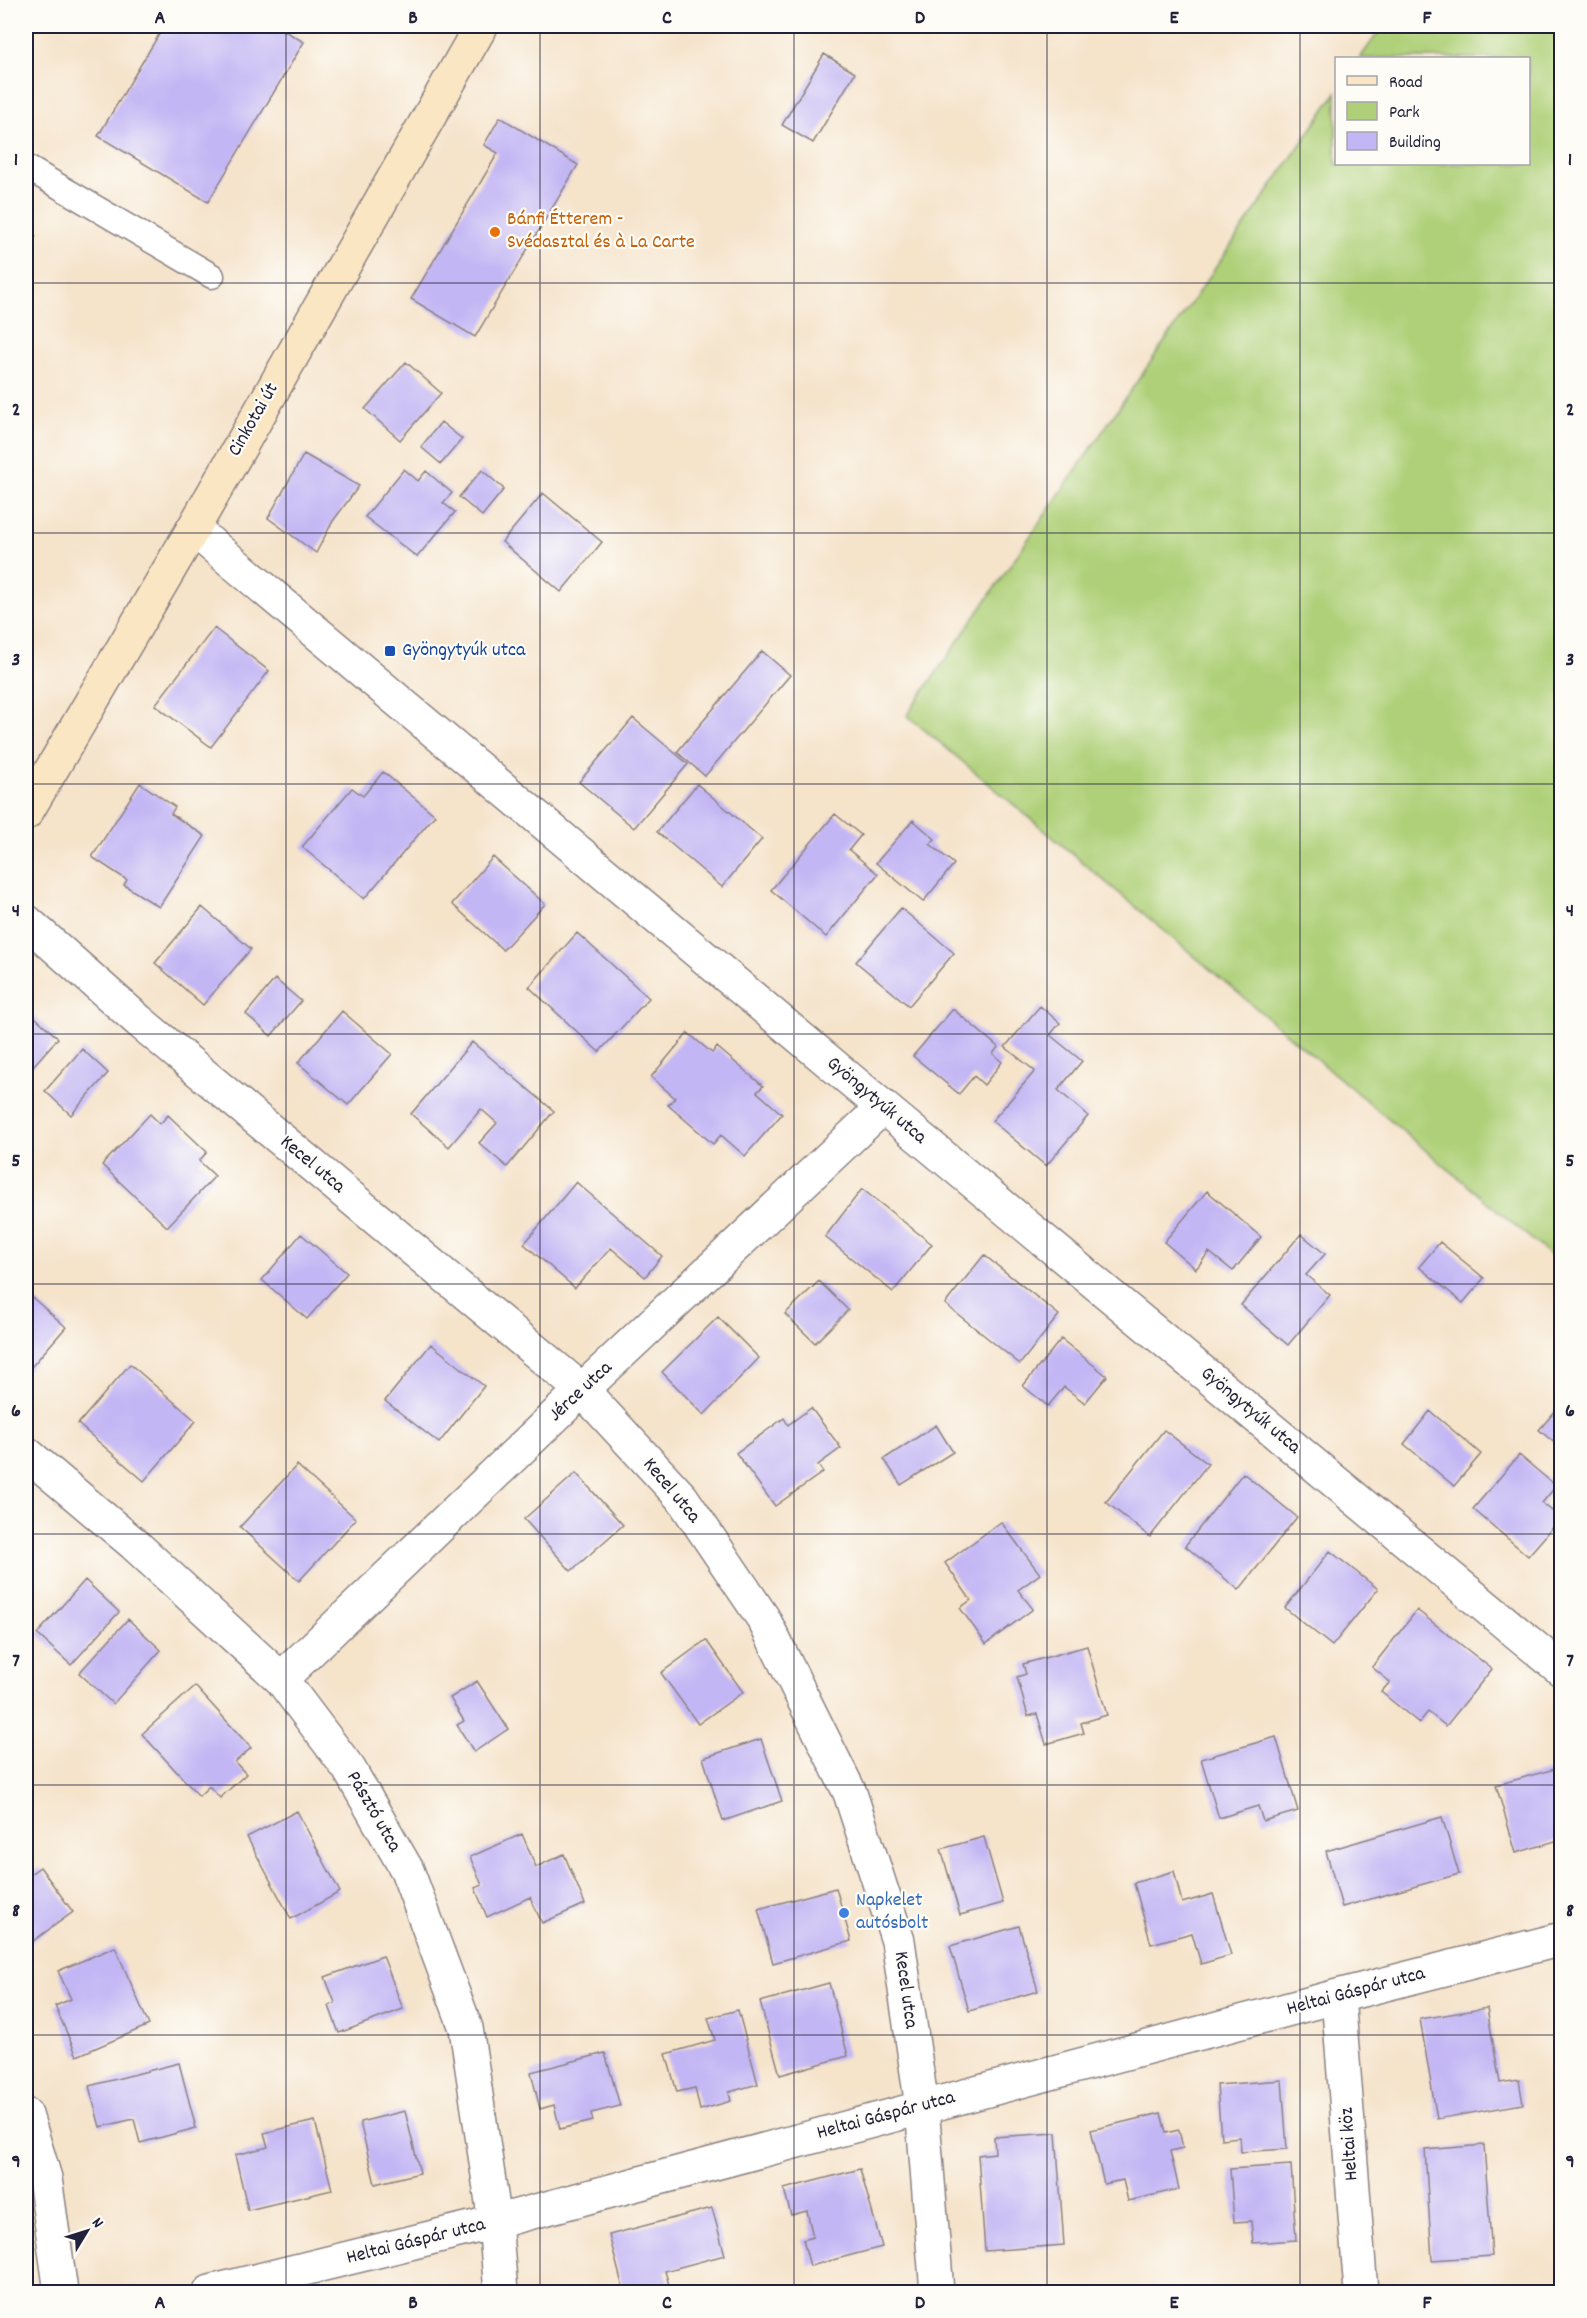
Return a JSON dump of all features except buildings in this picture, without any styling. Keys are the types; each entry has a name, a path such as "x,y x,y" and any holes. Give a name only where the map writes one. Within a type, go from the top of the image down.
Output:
{"main road":[{"name":"Cinkotai út","path":"26,813 193,529 481,26"}],"street":[{"name":"Gyöngytyúk utca","path":"193,529 883,1107 1562,1670"},
{"name":"Kecel utca","path":"26,921 140,1021 582,1390 682,1498 763,1618 850,1792 897,1941 922,2107 937,2292"},
{"name":"Jérce utca","path":"281,1679 582,1390 883,1107"},
{"name":"Pásztó utca","path":"26,1454 134,1544 281,1679 350,1769 407,1870 466,2028 495,2222 501,2292"},
{"name":"Heltai Gáspár utca","path":"210,2292 495,2222 1338,1996 1562,1939"},
{"name":"Heltai köz","path":"1338,1996 1361,2292"},
{"path":"26,2115 45,2178 61,2292"}],"lane":[{"path":"26,167 212,276"}],"green space":[{"path":"1383,26 1561,26 1561,1264 907,715 1335,94 1335,165 1530,165 1530,57 1361,57"}],"place":[{"name":"Bánfi Étterem - Svédasztal és à La Carte","path":"495,232"},
{"name":"Gyöngytyúk utca","path":"390,651"},
{"name":"Napkelet autósbolt","path":"844,1913"}]}
